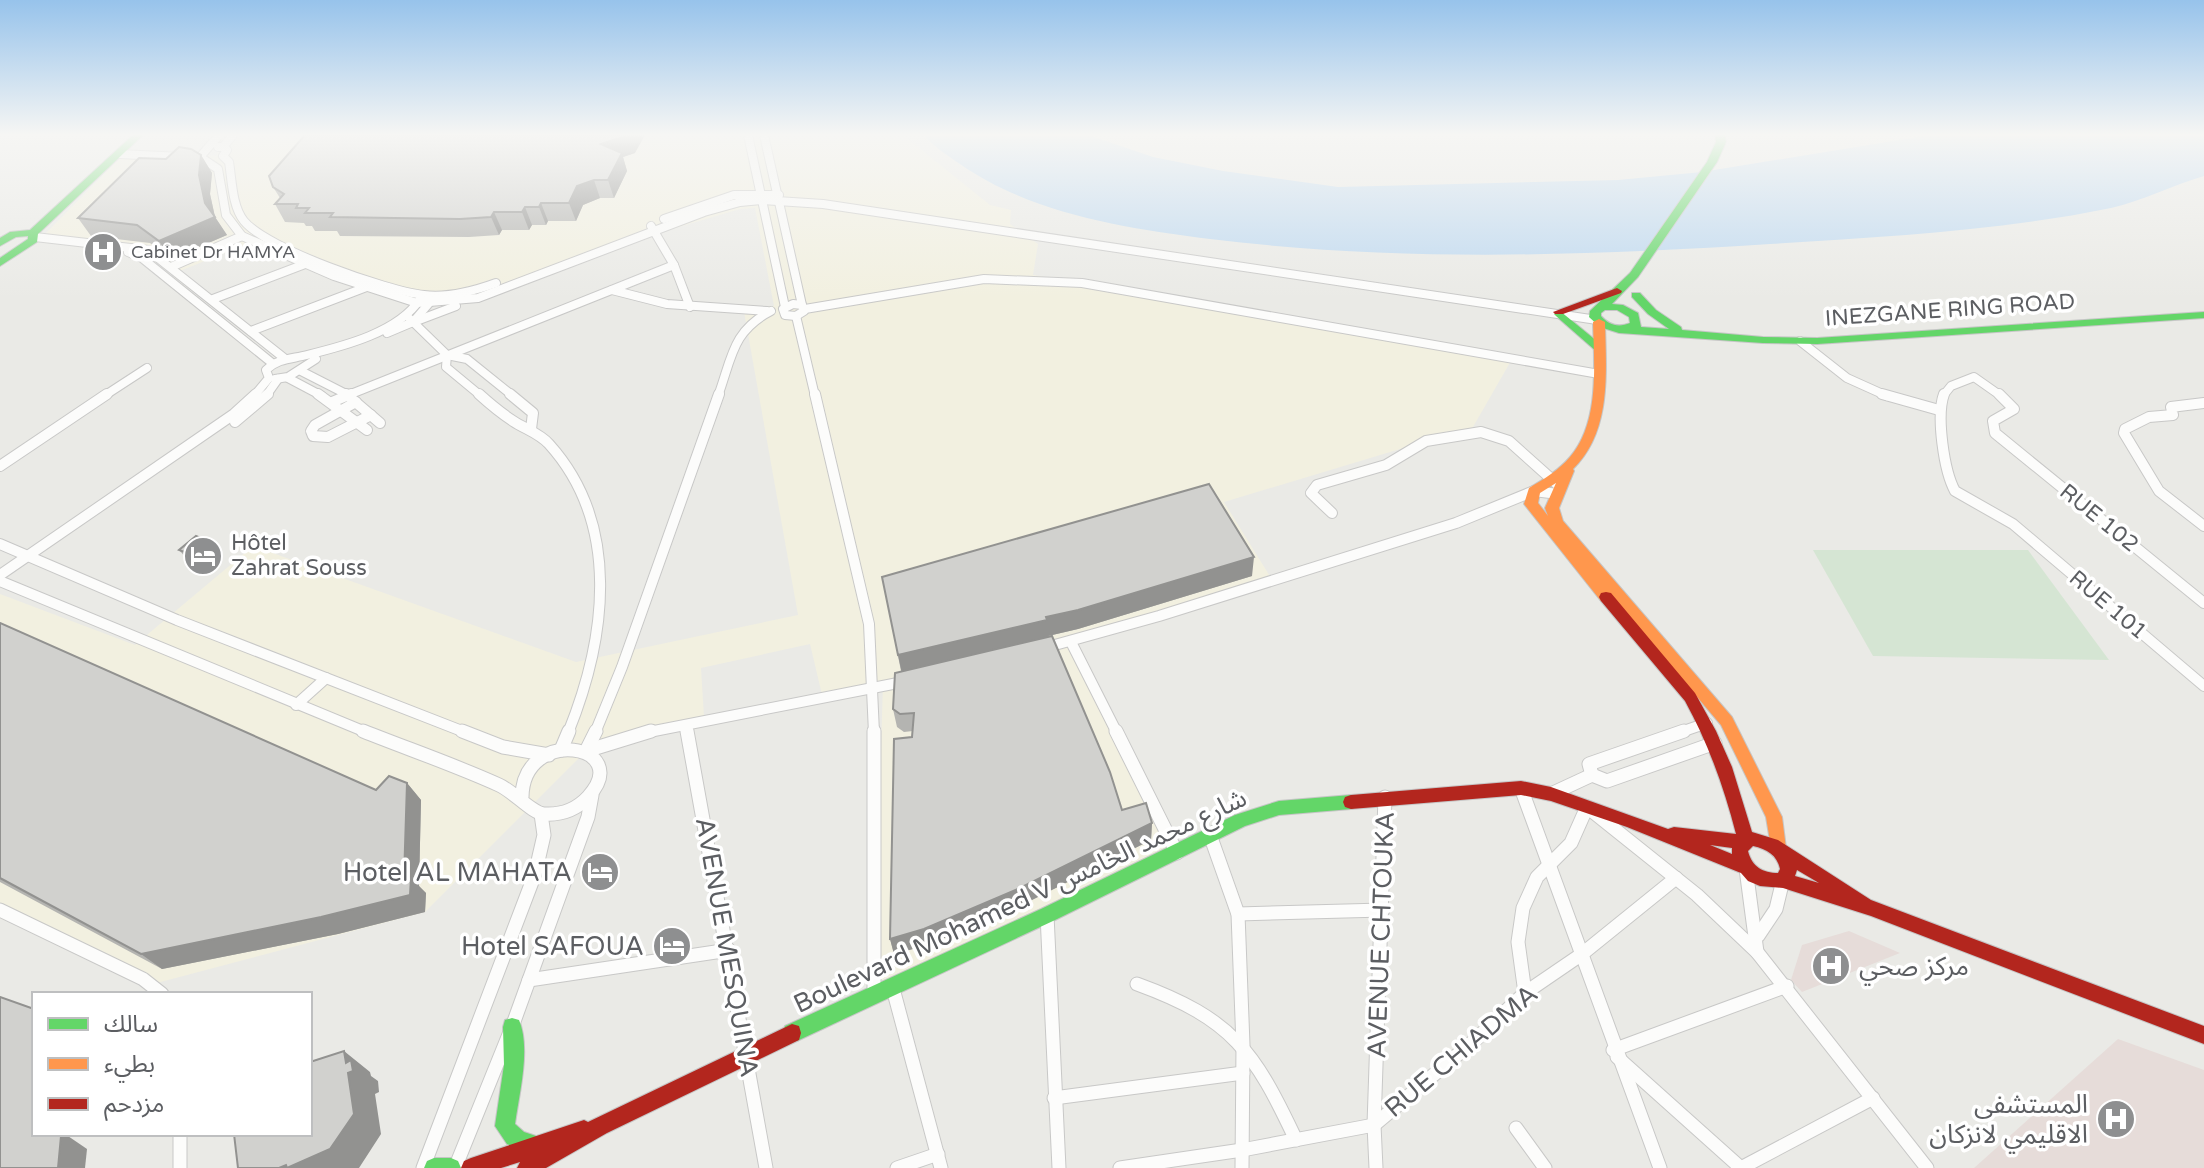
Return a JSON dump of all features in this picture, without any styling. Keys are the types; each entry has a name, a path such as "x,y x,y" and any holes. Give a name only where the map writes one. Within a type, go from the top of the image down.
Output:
{"street":[{"path":"0,263 13,241 68,190"},
{"path":"13,241 76,190"},
{"path":"222,190 226,215 242,236 367,287 420,299 485,287 652,228 760,195"},
{"path":"236,190 243,219 260,234 315,259 429,304 478,298"},
{"path":"592,795 568,811 541,814 532,810 522,797 478,777 296,705 1,579 234,414 278,378 303,364 410,319 478,298 740,190"},
{"path":"759,190 785,315 984,279 1082,283 1599,374"},
{"path":"775,190 869,624 873,689 874,993"},
{"path":"1693,190 1634,275 1598,315 1599,374 1584,452 1568,471 1556,493 1557,523 1727,721 1774,817 1779,849 1789,863 1788,875 1783,880 1776,909 1758,936"},
{"path":"736,192 1558,313 1598,315 1631,323"},
{"path":"652,228 674,265 690,307"},
{"path":"171,267 242,236"},
{"path":"13,241 144,249 213,299 284,358 303,364 353,399 380,423"},
{"path":"13,241 139,255 272,363"},
{"path":"213,299 315,259"},
{"path":"332,402 353,399 447,355 674,265"},
{"path":"1600,351 1631,323 1636,295 1634,275"},
{"path":"251,331 378,282"},
{"path":"1558,313 1621,289"},
{"path":"612,290 690,307 771,311"},
{"path":"410,319 435,295"},
{"path":"1636,295 1652,312 1677,329"},
{"path":"410,319 420,299"},
{"path":"1598,315 1619,307 1631,323"},
{"path":"586,751 602,720 622,667 740,335 750,322 784,308"},
{"path":"1558,313 1584,332 1600,351"},
{"name":"INEZGANE RING ROAD","path":"1631,323 1700,334 1800,341 2204,315"},
{"path":"410,319 447,355 467,359 533,413 531,429"},
{"name":"INEZGANE RING ROAD","path":"1631,323 1700,334"},
{"path":"1800,341 1833,371 1850,380 1905,404 1939,410"},
{"path":"447,355 446,367 516,423 531,429 550,445 588,502 601,554 598,634 585,694 561,750"},
{"path":"284,358 272,363 266,370 332,402 367,430"},
{"path":"0,466 147,368"},
{"name":"RUE 102","path":"1939,410 1944,392 1970,377 1977,378 2015,407 1993,421 1995,433 2204,603"},
{"path":"353,399 315,425 311,431 313,436 328,437 371,415"},
{"path":"2204,403 2171,407 2173,415 2149,417 2125,429 2124,433 2159,491 2204,526"},
{"name":"RUE 101","path":"1939,410 1952,486 1961,495 2013,524 2204,686"},
{"path":"1332,513 1311,493 1317,485 1383,467 1398,461 1407,450 1430,441 1480,430 1493,432 1510,441 1556,493"},
{"path":"1029,651 1071,642 1274,581 1516,501 1556,493"},
{"path":"1532,498 1556,493"},
{"path":"1532,498 1690,697 1707,723 1734,787 1746,842 1739,856 1745,868 1747,901 1758,936 1757,952"},
{"path":"0,544 503,747 549,755"},
{"path":"1071,642 1177,853"},
{"path":"296,705 326,678"},
{"path":"522,797 524,779 538,761 561,750 586,751 638,734 916,679"},
{"path":"1592,775 1589,764 1707,723"},
{"name":"AVENUE MESQUINA","path":"686,726 729,950 766,1168"},
{"path":"1551,794 1592,775 1607,781 1715,743"},
{"path":"434,1168 453,1168 512,1027 601,774 595,756 586,751"},
{"path":"1521,788 1582,954 1614,1053 1660,1168"},
{"name":"Boulevard Mohamed V شارع محمد الخامس","path":"527,1168 600,1126 874,993 1047,915 1241,820 1279,808 1521,788 1551,794 1665,834 1745,868"},
{"name":"AVENUE CHTOUKA","path":"1376,1168 1374,1125 1385,797"},
{"path":"1525,993 1517,969 1518,930 1526,897 1548,863 1568,848 1587,807 1676,878 1757,952 1787,986 1927,1168"},
{"path":"423,1168 535,874 544,835 541,814"},
{"name":"Boulevard Mohamed V شارع محمد الخامس","path":"1665,834 1746,842"},
{"path":"1210,835 1238,914 1243,1045 1242,1168"},
{"path":"1746,842 1762,840 1871,908"},
{"path":"1745,868 1760,879 1783,880 1871,908 2204,1035"},
{"name":"RUE CHIADMA","path":"1120,1168 1242,1150 1374,1125 1475,1040 1525,993 1582,954 1676,878"},
{"path":"0,910 143,979 159,992"},
{"path":"1238,914 1383,910"},
{"path":"1047,915 1059,1168"},
{"path":"529,980 729,950"},
{"path":"1137,984 1163,992 1243,1045 1270,1087 1296,1140"},
{"path":"892,985 940,1161 897,1168"},
{"path":"1614,1053 1787,986"},
{"path":"512,1027 514,1064 504,1126 510,1137 520,1144 535,1145"},
{"path":"1614,1053 1741,1168 1873,1098"},
{"path":"1054,1098 1243,1073"},
{"name":"Boulevard Mohamed V شارع محمد الخامس","path":"471,1168 600,1126"},
{"path":"1516,1128 1545,1168"},
{"path":"180,1136 180,1168"}],"shaded area":[{"path":"89,190 971,190 990,205 1011,210 1010,224 1038,244 1033,275 1512,359 1473,427 1224,502 1271,578 1076,639 1177,853 874,993 883,682 823,699 810,644 701,668 704,717 594,743 425,912 153,984 0,907 0,594 135,645 253,546 576,662 798,615 743,306 774,306 755,208 740,209 618,245 479,295 427,304 252,242 175,273 144,250 44,235"},
{"name":"مركز صحي","path":"1849,931 1900,953 1802,992 1791,980 1802,945"},
{"name":"المستشفى الاقليمي لانزكان","path":"2118,1039 2204,1070 2204,1168 1974,1168"}],"green space":[{"path":"1813,550 2028,550 2109,660 1873,656"}],"water":[{"path":"1006,190 2166,190 2111,208 2069,216 1941,232 1630,252 1490,255 1350,251 1210,239 1112,224 1048,207"}],"building":[{"path":"107,190 202,190 205,203 215,217 159,241 137,225 78,218"},
{"path":"277,190 575,190 569,203 541,203 539,207 525,207 522,212 494,212 491,217 460,219 330,217 333,213 305,213 309,208 296,208 298,204 275,204 284,194"},
{"path":"1209,484 1254,557 1046,617 1047,620 898,655 882,577"},
{"path":"196,536 212,543 195,556 179,550"},
{"path":"0,623 376,790 389,776 407,783 404,879 411,877 410,895 321,917 141,954 0,878"},
{"path":"1052,636 1110,772 1122,810 1146,803 1152,823 1018,889 924,929 890,939 894,739 912,737 914,713 900,714 893,709 895,673"},
{"path":"0,997 32,1008 32,1136 61,1136 58,1168 0,1168"},
{"path":"344,1051 346,1063 351,1060 353,1071 348,1073 354,1114 330,1149 287,1168 286,1165 279,1168 238,1168 234,1136 312,1136 312,1061"}],"traffic: fast":[{"path":"0,243 14,234 33,233 80,190"},
{"path":"1603,307 1634,275 1693,190"},
{"path":"0,263 33,240 33,233"},
{"path":"1636,295 1652,312 1677,329"},
{"path":"1603,307 1619,307 1634,315 1636,325 1619,329 1604,325 1595,317 1596,311 1603,307"},
{"path":"1560,314 1600,349"},
{"path":"1629,329 1763,340 1817,341 2204,315"},
{"path":"792,1033 1047,915 1241,820 1279,808 1351,802"},
{"path":"512,1027 514,1065 505,1126 517,1140 535,1145"},
{"path":"434,1168 451,1168"}],"traffic: slow":[{"path":"1599,322 1600,374 1595,420 1575,460 1558,476 1534,491 1531,504 1606,597"},
{"path":"1568,471 1552,508 1557,523 1727,721 1774,817 1778,848"}],"traffic: jam":[{"path":"1559,312 1617,291"},
{"path":"1606,597 1690,697 1724,767 1746,841"},
{"path":"1351,802 1521,788 1551,794 1631,821 1744,867"},
{"path":"1674,834 1745,842"},
{"path":"1753,839 1766,842 1781,852 1789,870 1783,880 1760,878 1744,865 1739,850 1745,842 1753,839"},
{"path":"1784,852 1864,903"},
{"path":"1783,880 1871,908 2204,1035"},
{"path":"527,1168 600,1126 792,1033"},
{"path":"471,1168 584,1130"}],"place":[{"name":"Cabinet Dr HAMYA","path":"103,252"},
{"name":"Hôtel Zahrat Souss","path":"203,556"},
{"name":"Hotel AL MAHATA","path":"600,872"},
{"name":"Hotel SAFOUA","path":"672,946"},
{"name":"مركز صحي","path":"1831,966"},
{"name":"المستشفى الاقليمي لانزكان","path":"2116,1119"}]}
